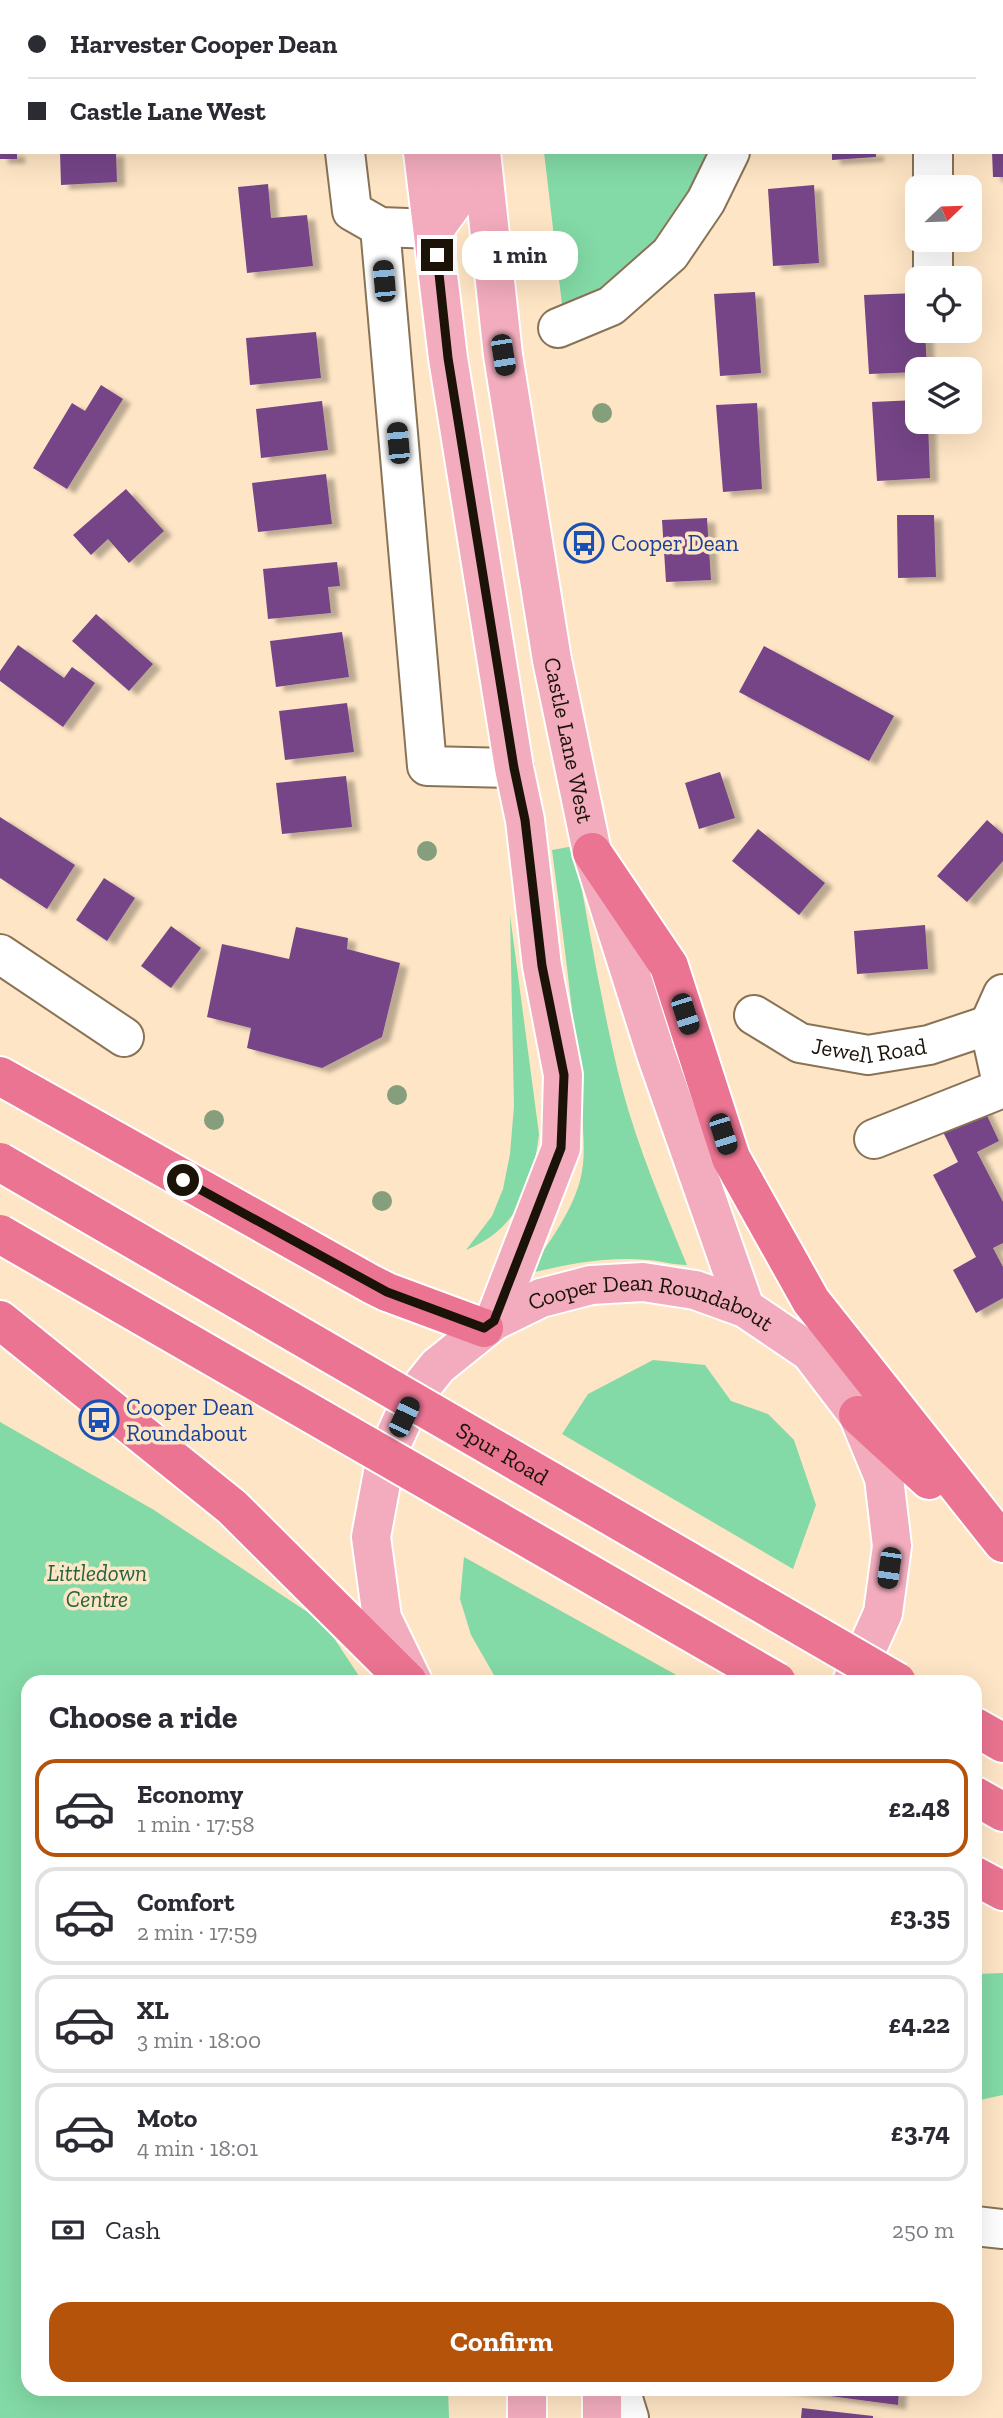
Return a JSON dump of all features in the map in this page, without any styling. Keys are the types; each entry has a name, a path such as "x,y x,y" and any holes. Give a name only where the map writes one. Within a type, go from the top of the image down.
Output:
{"highway":[{"path":"592,852 669,966 731,1158 811,1301 1003,1543"},
{"path":"0,1076 379,1288 489,1324"},
{"name":"Spur Road","path":"0,1162 885,1675"},
{"path":"0,1234 765,1675"},
{"path":"0,1320 232,1507 403,1675"},
{"path":"858,1415 1003,1549"},
{"path":"982,1731 1003,1743"},
{"path":"982,1800 1003,1812"},
{"path":"982,1880 1003,1891"},
{"path":"982,1906 1003,1913"}],"main road":[{"path":"423,154 448,358 514,768 525,820 542,966 564,1075 561,1148 489,1324"},
{"path":"434,229 457,198 451,154"},
{"name":"Castle Lane West","path":"481,154 505,369 552,660 592,852 656,1054 745,1308"},
{"name":"Cooper Dean Roundabout","path":"407,1675 382,1618 371,1537 386,1456 413,1397 438,1366 489,1324 541,1298 592,1285 643,1282 695,1290 745,1308 810,1352 858,1415 884,1478 892,1546 883,1614 855,1675"},
{"path":"527,2396 527,2418"},
{"path":"602,2396 602,2418"}],"street":[{"path":"345,154 352,211 380,227 434,229"},
{"path":"558,328 611,306 670,254 706,201 729,154"},
{"path":"933,154 933,175"},
{"path":"380,227 427,766 514,768"},
{"path":"0,954 124,1037"},
{"name":"Jewell Road","path":"754,1014 800,1043 868,1055 929,1045 996,1010 1003,1088"},
{"path":"874,1139 1003,1088"},
{"path":"982,2227 1003,2229"},
{"path":"622,2396 629,2418"}],"green space":[{"path":"544,154 714,154 683,206 642,259 579,308 563,313"},
{"path":"574,846 602,998 622,1088 643,1155 687,1265 618,1259 572,1264 527,1274 564,1218 576,1194 582,1169 583,1133 577,1055 552,850"},
{"path":"510,915 539,1134 532,1171 520,1204 498,1230 466,1250 492,1216 503,1189 510,1154 514,1106"},
{"path":"653,1360 705,1365 731,1401 768,1414 794,1440 816,1505 793,1569 562,1434 588,1394"},
{"name":"Littledown Centre","path":"0,1422 154,1510 324,1623 358,1675 21,1675 21,2396 448,2396 449,2418 0,2418"},
{"path":"464,1557 676,1675 494,1675 471,1635 460,1599"},
{"path":"1003,1973 1003,2095 982,2100 982,1974"}],"building":[{"path":"0,154 17,154 17,159 0,159"},
{"path":"60,154 116,154 117,182 61,185"},
{"path":"832,154 876,154 876,157 832,160"},
{"path":"992,154 1003,154 1003,177 993,177"},
{"path":"268,184 271,218 307,215 313,266 247,273 238,187"},
{"path":"814,185 819,263 773,266 768,189"},
{"path":"755,292 761,373 720,376 714,294"},
{"path":"905,293 905,343 926,343 926,357 905,357 905,372 869,374 864,295"},
{"path":"316,332 321,378 250,385 246,338"},
{"path":"101,385 123,399 67,489 33,468 72,403 85,411"},
{"path":"322,401 328,450 261,458 256,409"},
{"path":"905,401 905,434 928,434 930,478 877,481 872,402"},
{"path":"757,403 762,489 723,492 716,405"},
{"path":"326,474 332,524 258,532 252,483"},
{"path":"126,489 164,531 129,563 108,539 91,555 73,535"},
{"path":"897,515 934,515 936,577 898,578"},
{"path":"707,518 711,580 666,582 662,520"},
{"path":"337,562 340,586 328,587 331,613 268,619 263,569"},
{"path":"96,614 153,664 129,691 72,641"},
{"path":"342,632 349,677 276,687 270,641"},
{"path":"18,645 64,678 72,667 95,683 63,727 0,681 0,671"},
{"path":"764,646 894,716 869,761 739,692"},
{"path":"347,703 354,752 285,760 279,711"},
{"path":"720,772 735,818 699,829 685,783"},
{"path":"346,776 352,827 282,834 276,783"},
{"path":"0,817 75,865 47,909 0,878"},
{"path":"987,820 1003,834 1003,861 967,902 937,876"},
{"path":"758,829 825,883 799,915 732,861"},
{"path":"104,878 135,898 107,941 76,920"},
{"path":"925,925 928,969 857,974 854,931"},
{"path":"171,926 201,948 171,988 141,966"},
{"path":"296,927 348,938 347,949 400,963 382,1037 322,1068 247,1048 251,1028 207,1017 222,944 289,959"},
{"path":"981,1103 999,1141 977,1152 1003,1202 1003,1243 993,1248 1003,1267 1003,1298 976,1313 953,1270 976,1257 933,1175 958,1162 939,1124"},
{"path":"830,2396 899,2396 898,2405"},
{"path":"802,2408 873,2416 873,2418 801,2418"}],"place":[{"name":"Cooper Dean","path":"584,543"},
{"name":"Cooper Dean Roundabout","path":"99,1420"}],"route":[{"path":"183,1180 387,1292 484,1328 494,1321 561,1148 564,1075 542,966 525,820 514,768 448,358 437,255"}]}
